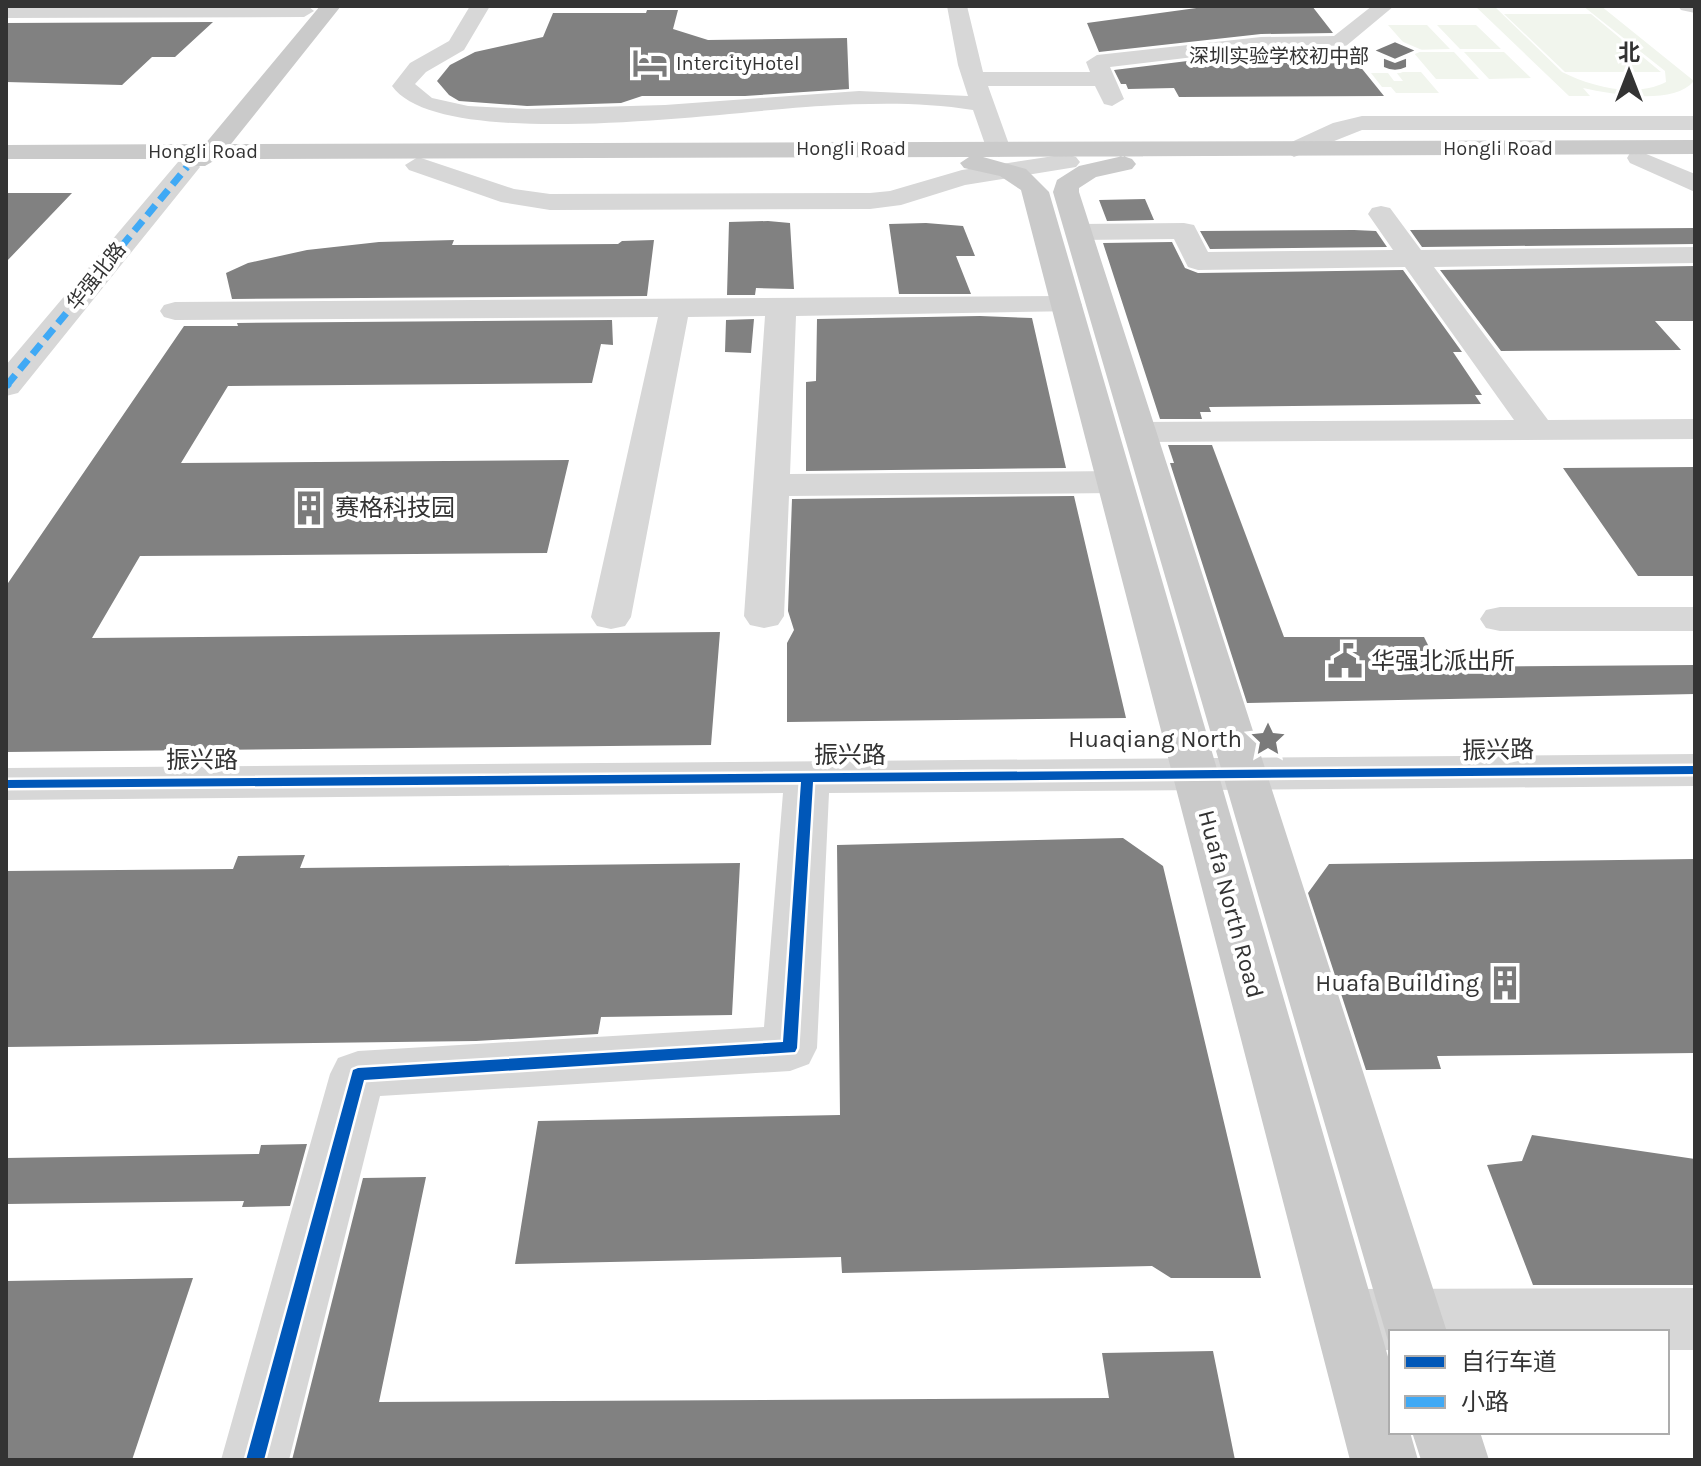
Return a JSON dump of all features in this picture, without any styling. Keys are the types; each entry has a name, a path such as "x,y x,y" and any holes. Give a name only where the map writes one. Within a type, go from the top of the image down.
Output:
{"main road":[{"path":"185,159 212,151 331,6"},
{"path":"185,159 306,9"},
{"name":"Hongli Road","path":"212,151 1004,160 1294,150 1695,147"},
{"name":"Hongli Road","path":"6,152 418,165 1695,158"},
{"name":"Hongli Road","path":"6,167 185,159"},
{"path":"966,162 1004,160"},
{"name":"Huafa North Road","path":"1004,160 1036,192 1384,1460"},
{"name":"Huafa North Road","path":"1149,162 1101,168 1070,180 1066,192 1414,1326"},
{"path":"1447,1434 1455,1460"}],"street":[{"path":"480,6 454,48 421,63 407,75 403,86 406,96 421,105 454,113 500,117 582,116 867,98 936,98 982,105"},
{"path":"957,6 974,79 1004,160"},
{"path":"974,79 1108,89 1097,62 1261,43 1339,42 1384,6"},
{"path":"1688,6 1695,7"},
{"path":"6,12 306,9"},
{"path":"1294,150 1341,128 1362,123 1695,123"},
{"path":"1639,158 1695,184"},
{"name":"华强北路","path":"6,386 185,159"},
{"path":"418,165 510,196 563,202 882,201 962,178 1004,160 1067,162"},
{"path":"1381,214 1538,430"},
{"path":"1079,232 1184,231 1198,261 1695,255"},
{"path":"175,311 1067,305"},
{"path":"764,616 781,307"},
{"path":"611,617 675,308"},
{"path":"1140,432 1695,429"},
{"path":"771,485 1115,482"},
{"path":"1500,619 1695,619"},
{"name":"振兴路","path":"6,784 1695,770"},
{"path":"255,1460 358,1074 790,1048 807,778"},
{"path":"1346,1320 1414,1326 1695,1319"}],"shaded area":[{"path":"1475,6 1494,6 1562,72 1574,77 1600,86 1627,90 1654,87 1666,82 1665,71 1583,6 1601,6 1694,81 1684,89 1657,96 1625,95 1583,88 1590,96 1569,96"},
{"path":"1504,14 1591,14 1661,72 1565,72"},
{"path":"1388,25 1427,25 1450,49 1410,50"},
{"path":"1437,25 1476,25 1501,49 1460,49"},
{"path":"1413,52 1454,52 1479,79 1436,79"},
{"path":"1464,52 1504,52 1531,78 1489,79"},
{"path":"1396,72 1421,72 1439,93 1396,93 1391,87 1382,87 1371,73 1388,73 1394,81 1403,81"}],"building":[{"path":"1211,6 1312,6 1333,33 1261,34 1099,52 1087,23"},
{"name":"IntercityHotel","path":"647,10 678,10 673,29 708,40 847,38 849,89 745,96 642,96 621,103 527,106 459,101 437,81 450,65 475,52 543,37 553,13 646,13"},
{"path":"213,22 175,57 152,57 122,85 6,82 6,23"},
{"path":"1346,49 1384,96 1179,97 1174,88 1128,89 1126,84 1121,84 1114,70 1261,52"},
{"path":"6,193 72,193 6,262"},
{"path":"1145,199 1154,220 1107,221 1099,200"},
{"path":"729,222 790,223 794,289 756,288 755,295 727,295"},
{"path":"889,224 963,226 975,256 956,256 971,294 899,294"},
{"path":"1695,228 1695,244 1422,247 1410,230"},
{"path":"1200,231 1376,231 1387,247 1210,249"},
{"path":"454,240 452,245 618,244 622,241 654,240 647,296 232,299 226,273 248,263 307,250 379,242"},
{"path":"1172,242 1185,268 1198,273 1403,270 1462,352 1453,352 1482,395 1475,395 1481,404 1209,407 1211,412 1200,412 1202,419 1160,419 1103,243"},
{"path":"1695,266 1695,321 1655,321 1681,350 1501,351 1440,270"},
{"path":"1032,318 1066,468 806,471 806,382 816,381 817,319"},
{"path":"754,319 751,353 725,352 726,320"},
{"name":"赛格科技园","path":"612,320 613,345 601,344 592,383 228,386 181,463 569,460 547,553 140,556 92,638 720,632 711,745 6,752 6,586 184,326"},
{"path":"1168,445 1212,445 1284,637 1424,637 1439,667 1695,665 1695,694 1247,703 1170,463 1174,463"},
{"path":"1695,467 1695,576 1638,576 1563,468"},
{"path":"1074,496 1126,718 787,722 787,643 794,630 788,611 792,499"},
{"path":"1123,838 1163,866 1261,1278 1171,1278 1152,1266 842,1273 841,1257 515,1264 538,1121 840,1115 837,845"},
{"path":"305,855 300,868 740,863 732,1015 601,1017 598,1034 476,1041 6,1047 6,871 233,869 238,856"},
{"name":"Huafa Building","path":"1695,859 1695,1053 1437,1056 1441,1069 1366,1070 1308,893 1329,864"},
{"path":"1532,1135 1695,1159 1695,1285 1533,1285 1487,1165 1522,1161"},
{"path":"307,1144 290,1206 242,1207 244,1201 6,1204 6,1158 259,1154 261,1145"},
{"path":"426,1177 379,1402 1109,1398 1102,1353 1213,1351 1235,1460 292,1460 363,1178"},
{"path":"193,1278 132,1460 6,1460 6,1281"}],"marked path":[{"path":"6,386 187,167"}],"cycle path":[{"path":"6,784 1695,770"},
{"path":"255,1460 358,1074 790,1048 807,778"}],"place":[{"name":"深圳实验学校初中部","path":"1395,56"},
{"name":"IntercityHotel","path":"650,63"},
{"name":"赛格科技园","path":"309,508"},
{"name":"华强北派出所","path":"1345,661"},
{"name":"Huaqiang North","path":"1268,739"},
{"name":"Huafa Building","path":"1505,983"}]}
